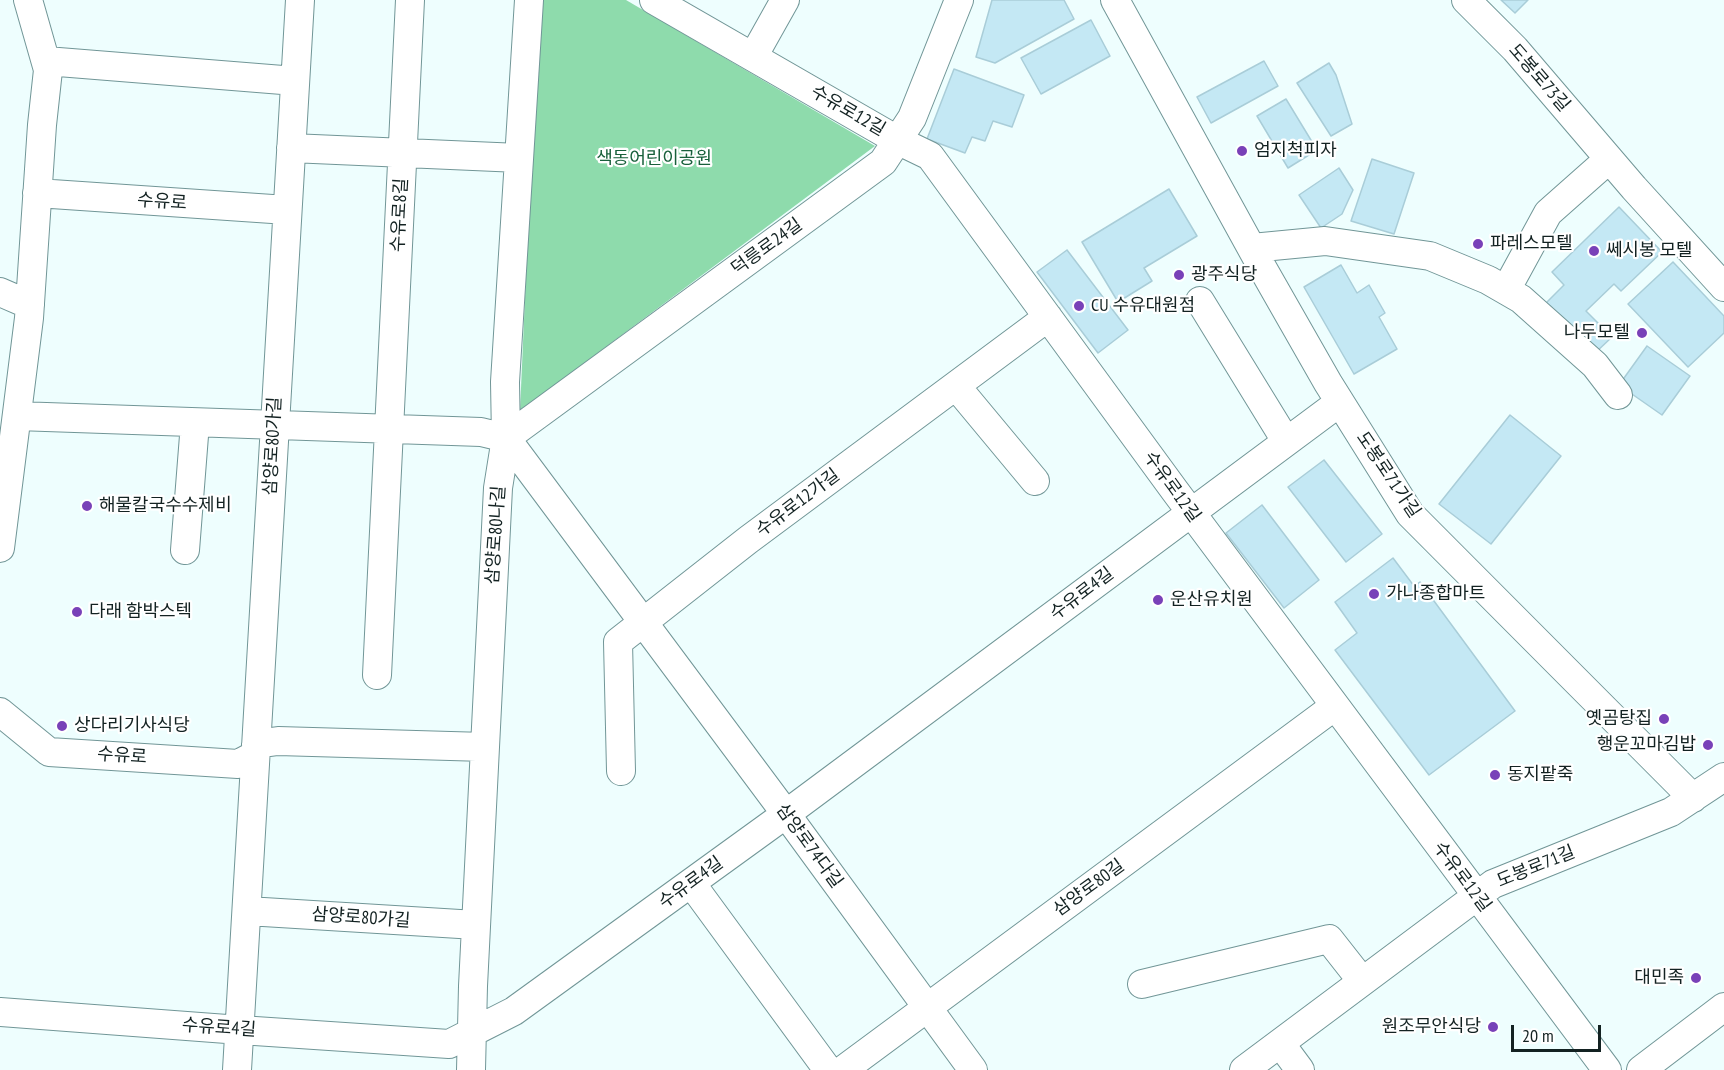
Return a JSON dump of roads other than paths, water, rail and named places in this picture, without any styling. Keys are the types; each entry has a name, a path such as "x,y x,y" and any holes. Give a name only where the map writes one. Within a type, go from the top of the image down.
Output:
{"street":[{"path":"1,538 12,399 30,305 48,70 28,0"},
{"name":"삼양로80가길","path":"237,1070 300,0"},
{"name":"수유로8길","path":"377,675 410,0"},
{"name":"삼양로80나길","path":"471,1070 498,488 506,438 505,382 529,0"},
{"name":"수유로12길","path":"654,0 897,140 930,156 1191,513 1607,1070"},
{"path":"753,57 785,0"},
{"name":"덕릉로24길","path":"506,438 883,162 912,118 959,0"},
{"name":"도봉로71가길","path":"1115,0 1340,402 1410,514 1692,798"},
{"name":"도봉로73길","path":"1466,0 1515,49 1609,159 1724,287"},
{"path":"46,61 295,81"},
{"path":"291,148 519,158"},
{"path":"1506,290 1548,213 1609,159"},
{"name":"수유로","path":"37,193 287,210"},
{"path":"1252,248 1325,241 1430,256 1488,280 1521,299 1595,365 1618,396"},
{"path":"0,292 30,305"},
{"path":"1200,301 1286,441"},
{"name":"수유로12가길","path":"643,622 748,540 1048,317"},
{"path":"956,386 1035,481"},
{"path":"12,399 195,423 481,432 506,438"},
{"name":"수유로4길","path":"0,1012 449,1044 514,1011 786,814 1340,402"},
{"path":"185,550 195,423"},
{"name":"삼양로74다길","path":"506,438 973,1070"},
{"path":"621,771 618,642 643,622"},
{"name":"삼양로80길","path":"843,1070 1335,706"},
{"name":"수유로","path":"0,712 49,752 238,764 256,749"},
{"path":"256,749 278,741 485,747"},
{"name":"도봉로71길","path":"1244,1070 1493,884 1671,812 1724,777"},
{"path":"691,883 828,1070"},
{"name":"삼양로80가길","path":"247,911 476,925"},
{"path":"1142,984 1329,939 1362,981"},
{"path":"1641,1070 1724,1007"},
{"path":"1280,1043 1300,1070"}],"place":[{"name":"엄지척피자","path":"1242,151"},
{"name":"파레스모텔","path":"1478,244"},
{"name":"쎄시봉 모텔","path":"1594,251"},
{"name":"광주식당","path":"1179,275"},
{"name":"CU 수유대원점","path":"1079,306"},
{"name":"나두모텔","path":"1642,333"},
{"name":"해물칼국수수제비","path":"87,506"},
{"name":"가나종합마트","path":"1374,594"},
{"name":"운산유치원","path":"1158,600"},
{"name":"다래 함박스텍","path":"77,612"},
{"name":"옛곰탕집","path":"1664,719"},
{"name":"상다리기사식당","path":"62,726"},
{"name":"행운꼬마김밥","path":"1708,745"},
{"name":"동지팥죽","path":"1495,775"},
{"name":"대민족","path":"1696,978"},
{"name":"원조무안식당","path":"1493,1027"}],"park label":[{"name":"색동어린이공원","path":"654,159"}]}
